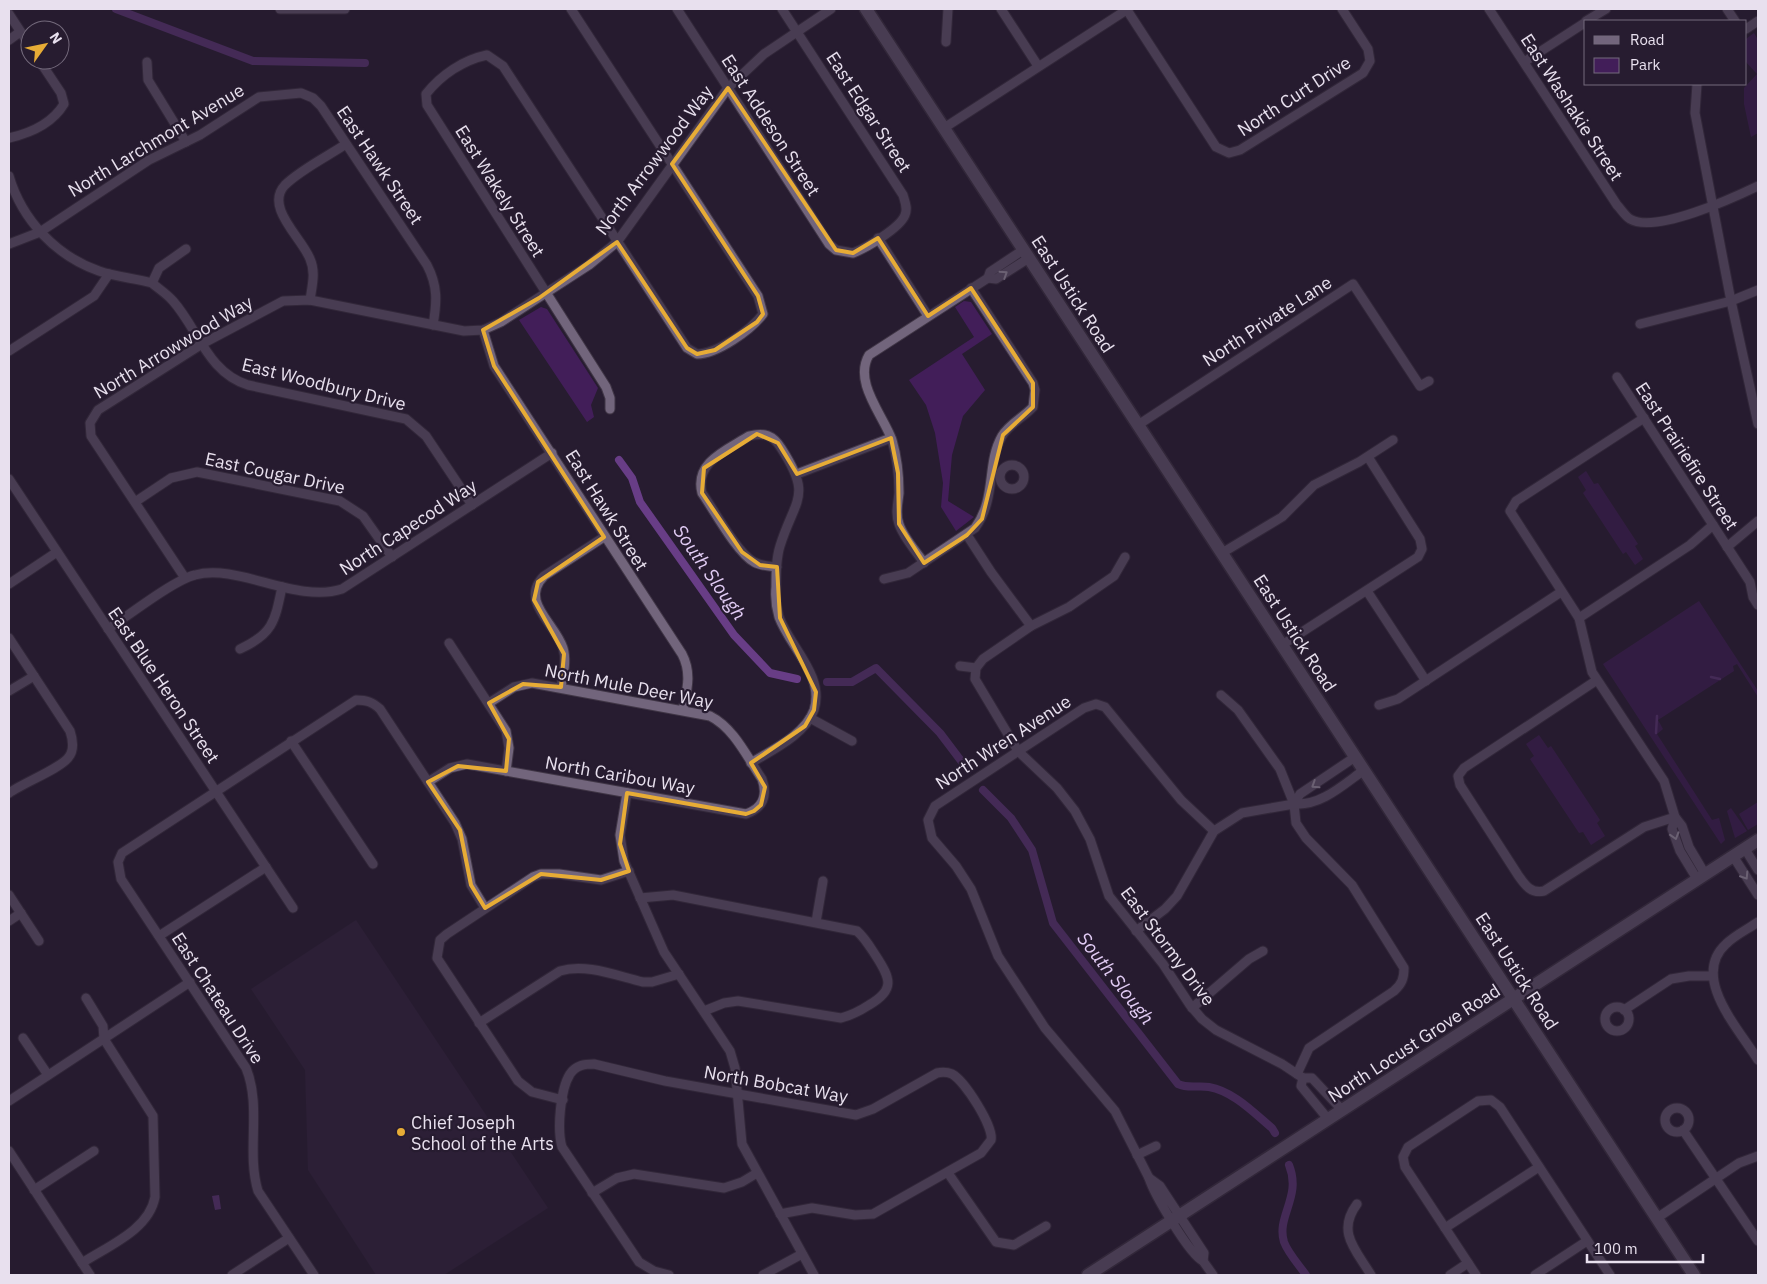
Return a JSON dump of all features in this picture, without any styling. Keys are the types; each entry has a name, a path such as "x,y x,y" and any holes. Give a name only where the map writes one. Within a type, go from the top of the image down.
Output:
{"main road":[{"name":"East Ustick Road","path":"866,9 1694,1275"},
{"name":"North Locust Grove Road","path":"1088,1275 1758,840"}],"street":[{"path":"280,9 345,9"},
{"path":"572,9 758,296 763,314 757,322 715,350 707,354 697,354 687,348 617,242"},
{"name":"East Addeson Street","path":"677,9 829,244 844,253 860,250 878,238"},
{"name":"East Edgar Street","path":"782,9 903,195 906,213 898,225 878,238"},
{"name":"North Arrowwood Way","path":"135,502 92,436 90,424 98,410 202,344 283,301 310,300 464,331 483,330 501,322 589,265 617,242 728,88 764,54 832,9"},
{"path":"946,42 948,9"},
{"path":"1001,9 1038,66"},
{"name":"North Curt Drive","path":"944,128 1128,9 1216,147 1229,152 1240,150 1362,73 1370,61 1368,49 1342,9"},
{"name":"East Washakie Street","path":"1488,9 1616,205 1630,220 1652,223 1674,219 1714,206"},
{"path":"1588,20 1606,9"},
{"path":"1727,9 1734,20"},
{"path":"9,14 20,32 9,40"},
{"path":"1747,27 1758,21"},
{"path":"1524,62 1584,22"},
{"name":"East Wakely Street","path":"610,408 610,398 606,387 427,105 426,94 436,81 472,58 487,55 503,66 617,242"},
{"path":"147,62 148,80 186,142"},
{"path":"9,138 26,134 42,126 59,112 64,104 61,93 46,70"},
{"path":"1697,85 1695,113 1731,301 1754,391 1758,424"},
{"name":"North Larchmont Avenue","path":"9,244 40,232 149,160 186,142 259,97 301,94 312,98 321,106"},
{"name":"East Hawk Street","path":"321,106 434,278 437,292 433,325"},
{"path":"310,300 314,271 311,260 281,212 279,197 286,183 346,144"},
{"name":"East Woodbury Drive","path":"9,176 23,209 40,232 61,251 76,260 109,274 152,283 173,301 217,366 239,382 398,416 414,424 426,436 472,505"},
{"path":"1714,206 1758,186"},
{"path":"878,238 928,316"},
{"path":"152,283 159,268 186,249"},
{"path":"924,563 898,524 898,473 891,438 873,403 866,382 865,361 869,355 988,278 990,272 1026,254"},
{"path":"9,350 94,296 109,274"},
{"name":"North Private Lane","path":"1138,425 1353,284 1420,386 1430,380"},
{"path":"884,580 908,573 924,563 967,535 982,518 997,474 1003,435 1033,406 1035,396 1033,383 971,288"},
{"path":"1640,324 1731,301 1758,290"},
{"name":"East Hawk Street","path":"483,330 494,366 686,662 689,680 683,710"},
{"name":"East Prairiefire Street","path":"1617,377 1750,582 1753,597 1758,604"},
{"path":"1644,418 1516,501 1510,508 1513,519 1579,618 1590,665 1597,680 1664,781 1675,817 1682,826 1701,876"},
{"path":"751,763 798,732 810,718 816,701 814,683 780,618 776,601 780,545 800,492 797,474 778,443 766,434 749,436 709,462 700,475 702,493 742,552 751,561 760,565 777,567"},
{"path":"797,474 891,438"},
{"path":"1222,553 1282,516 1314,485 1368,457 1393,440"},
{"name":"North Capecod Way","path":"108,628 185,578 211,573 316,593 333,592 350,585 552,453"},
{"path":"1282,645 1418,557 1422,549 1420,539 1368,457"},
{"name":"East Cougar Drive","path":"135,502 171,478 197,472 340,501 363,516 392,557"},
{"name":"East Blue Heron Street","path":"9,479 293,908"},
{"path":"135,502 185,578"},
{"path":"1727,547 1758,521"},
{"path":"1579,618 1690,544 1713,525"},
{"path":"967,535 991,572 1031,626"},
{"path":"561,688 564,654 558,638 534,600 538,582 604,537"},
{"path":"9,584 57,552"},
{"path":"960,666 976,668 983,659 1031,626 1069,607 1114,576 1125,557"},
{"path":"240,649 258,641 270,628 277,612 282,586"},
{"path":"1366,591 1426,681"},
{"path":"1379,705 1398,699 1561,592"},
{"path":"9,638 70,731 74,741 72,752 62,763 9,793"},
{"path":"449,643 502,723 509,739 506,771"},
{"name":"East Stormy Drive","path":"976,668 975,679 978,688 1018,751 1057,788 1075,811 1090,839 1109,896 1163,964 1192,1008 1202,1020 1216,1030 1282,1064 1300,1076 1312,1078 1342,1110"},
{"path":"9,691 34,676"},
{"path":"1597,680 1464,768 1458,776 1460,785 1518,875 1527,887 1534,892 1544,891 1644,827 1675,817"},
{"name":"North Mule Deer Way","path":"489,703 523,684 541,684 710,716 718,720 731,732 751,763"},
{"path":"1221,695 1238,710 1280,768 1294,804 1296,823 1306,838 1357,892 1401,960 1404,977 1394,992 1309,1048 1300,1076 1301,1086 1328,1119"},
{"path":"215,790 356,700 369,701 380,709 460,830 471,885 485,908"},
{"name":"North Wren Avenue","path":"1137,1156 1115,1111 1050,1035 998,956 971,889 956,866 932,838 928,820 936,806 1084,708 1096,704 1105,707 1181,800 1214,831"},
{"path":"810,718 852,741"},
{"path":"291,741 372,864"},
{"path":"1294,804 1300,794 1356,757"},
{"name":"North Caribou Way","path":"428,782 458,766 476,765 746,814 754,811 765,796 762,779 751,763"},
{"path":"1136,931 1178,896 1214,831 1242,813 1294,804 1306,805 1324,797 1364,770"},
{"name":"East Chateau Drive","path":"215,790 128,847 113,861 121,879 241,1060 249,1076 253,1093 254,1176 258,1191 314,1275"},
{"path":"627,793 620,844 628,871 660,943 730,1051 735,1068 742,1144 814,1275"},
{"path":"1745,848 1758,870"},
{"path":"1733,856 1758,895"},
{"path":"159,936 266,867"},
{"path":"563,1100 541,1095 524,1087 518,1081 437,958 437,949 440,940 447,934 533,877 541,874 559,874 601,880 628,871"},
{"path":"816,922 823,881"},
{"path":"9,895 39,941"},
{"path":"640,898 673,895 857,931 885,969 888,986 883,997 855,1014 841,1018 738,1001 724,1003 704,1011"},
{"path":"9,921 21,913"},
{"path":"1758,922 1725,944 1715,959 1712,976 1716,994 1758,1060"},
{"path":"1192,1008 1249,959 1263,951"},
{"path":"479,1023 560,971 568,968 586,969 643,982 661,980 679,974"},
{"path":"1624,1010 1671,979 1689,976 1712,976"},
{"path":"9,1100 190,982"},
{"path":"82,1263 142,1222 153,1208 154,1197 153,1116 104,1039 103,1026 86,998"},
{"path":"23,1038 48,1075"},
{"name":"North Bobcat Way","path":"668,1275 654,1272 639,1262 562,1148 559,1121 570,1074 576,1067 585,1064 856,1115 873,1109 937,1073 948,1073 961,1082 989,1123 992,1138 981,1153 948,1173"},
{"path":"1476,1275 1405,1167 1403,1157 1408,1147 1478,1101 1491,1100 1500,1106 1610,1275"},
{"path":"1683,1130 1717,1177 1758,1241"},
{"path":"1156,1146 1137,1156 1149,1178 1160,1186 1176,1218 1204,1253 1203,1261 1214,1275"},
{"path":"9,1151 90,1275"},
{"path":"34,1190 94,1151"},
{"path":"1657,1218 1738,1163 1758,1156"},
{"path":"1445,1228 1539,1167"},
{"path":"780,1214 812,1208 855,1215 873,1214 948,1173 996,1242 1014,1245 1046,1226"},
{"path":"592,1193 617,1178 634,1174 724,1188 758,1174"},
{"path":"1358,1204 1352,1212 1347,1231 1349,1240 1371,1275"},
{"path":"232,1275 290,1238"},
{"path":"1536,1275 1587,1241"},
{"path":"763,1275 802,1254"},
{"path":"1450,1275 1468,1263"}],"highlighted area":[{"path":"728,88 836,250 853,253 878,238 928,316 971,288 1033,383 1033,407 1003,435 982,519 967,535 924,563 899,524 898,473 891,438 797,474 778,443 757,434 704,468 702,493 742,552 760,565 777,567 780,618 816,692 814,710 805,726 751,763 765,787 761,805 754,811 746,814 627,793 620,844 629,871 601,880 541,874 485,908 471,885 460,830 428,782 458,766 506,771 509,739 489,703 523,684 561,687 564,654 534,600 538,582 604,537 494,366 483,330 539,298 617,242 687,348 697,354 715,350 757,322 763,314 758,296 672,164"}],"shaded area":[{"name":"Chief Joseph School of the Arts","path":"356,920 548,1208 444,1275 376,1275 308,1170 305,1070 251,989"},
{"path":"219,1195 221,1209 215,1210 212,1196"}],"green space":[{"path":"1754,33 1758,40 1758,133 1751,137 1744,104 1744,88 1757,74 1747,63 1747,38"},
{"path":"964,301 971,302 992,334 962,354 985,390 963,416 952,455 948,501 974,517 956,531 941,507 943,483 935,433 926,405 909,380 974,337 955,307"},
{"path":"541,307 547,309 598,388 591,405 594,417 587,422 519,320"},
{"path":"1586,471 1594,484 1598,483 1638,544 1635,546 1643,559 1635,565 1626,552 1623,554 1583,493 1586,490 1578,477"},
{"path":"1699,601 1758,691 1758,697 1737,664 1733,666 1734,671 1658,720 1663,729 1657,734 1712,820 1719,818 1725,840 1721,844 1603,664"},
{"path":"1539,735 1548,748 1551,746 1600,820 1597,823 1605,836 1591,845 1583,832 1579,833 1530,759 1534,756 1526,744"},
{"path":"1758,802 1758,824 1748,830 1739,814"},
{"path":"1731,808 1747,831 1735,838 1727,811"}],"waterway":[{"name":"South Slough","path":"116,9 253,61 365,63"},
{"name":"South Slough","path":"619,460 632,478 640,502 734,635 770,673 797,679"},
{"name":"South Slough","path":"827,682 852,682 876,668 940,733 968,770"},
{"path":"1711,677 1720,679"},
{"path":"1656,733 1657,716"},
{"name":"South Slough","path":"983,790 1011,818 1032,850 1053,923 1178,1084 1209,1087 1226,1093 1250,1109 1272,1128 1275,1133"},
{"name":"South Slough","path":"1289,1165 1293,1187 1282,1233 1288,1250 1306,1275"}],"place":[{"name":"Chief Joseph School of the Arts","path":"401,1132"}]}
